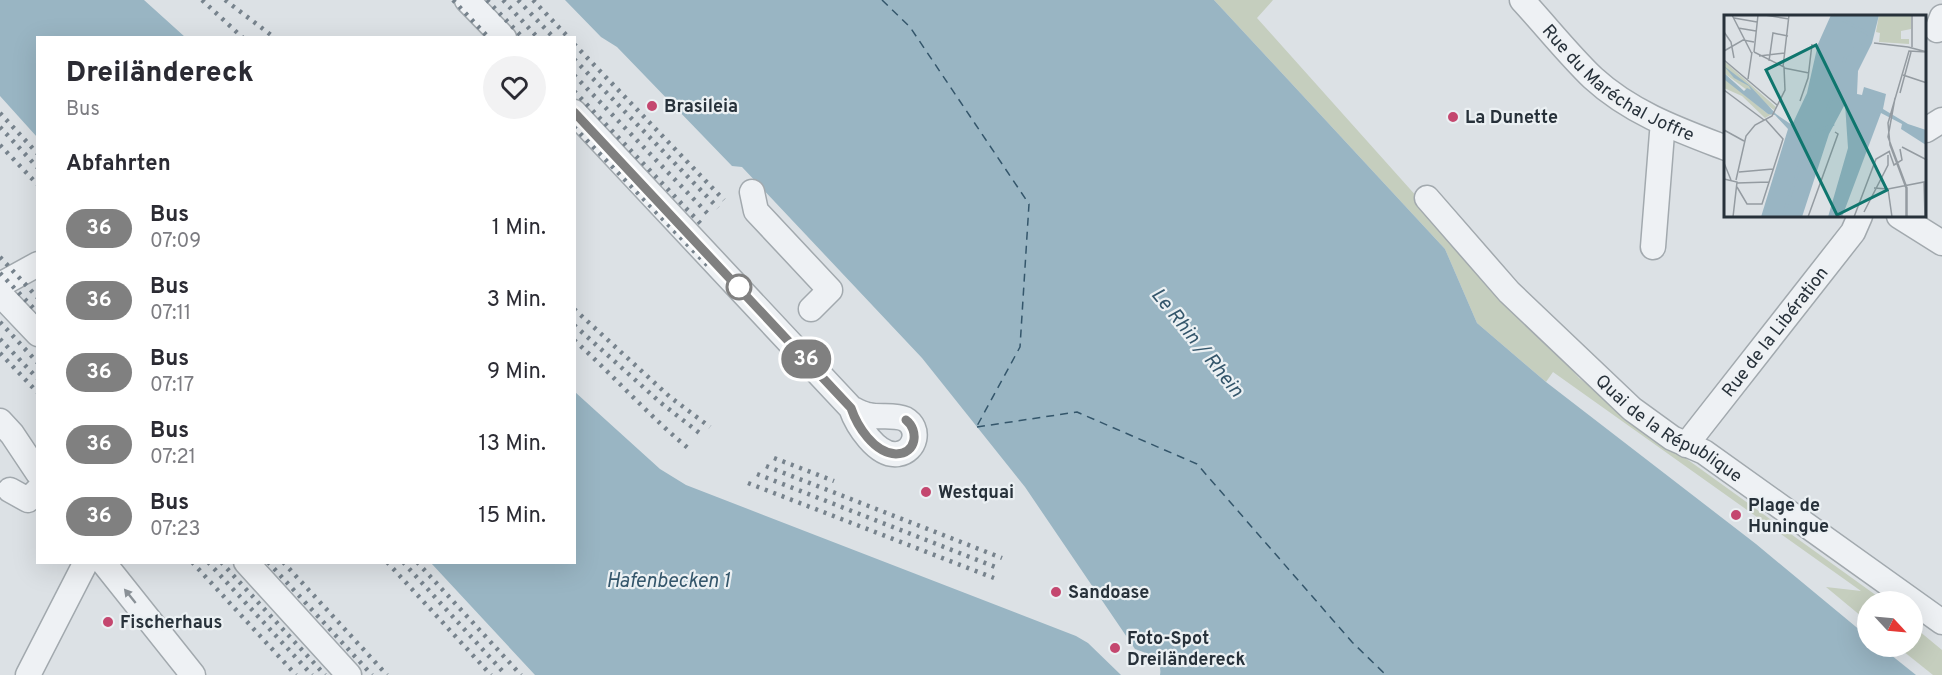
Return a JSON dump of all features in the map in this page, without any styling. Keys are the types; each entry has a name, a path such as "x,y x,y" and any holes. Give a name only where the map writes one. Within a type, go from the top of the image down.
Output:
{"street":[{"path":"467,0 502,36"},
{"name":"Rue du Maréchal Joffre","path":"1522,0 1594,78 1622,100 1665,125 1724,147"},
{"path":"576,114 851,408"},
{"path":"1927,129 1942,120"},
{"path":"1653,247 1662,133 1665,125"},
{"path":"752,192 756,211 830,290 811,309"},
{"name":"Quai de la République","path":"1427,198 1497,280 1632,409 1672,438 1704,452 1942,622"},
{"name":"Rue de la Libération","path":"1686,446 1853,232 1859,218"},
{"path":"1902,218 1942,243"},
{"path":"0,285 36,265"},
{"path":"0,294 36,332"},
{"path":"0,421 12,434 36,470"},
{"path":"10,490 28,500 36,492"},
{"path":"28,675 85,564"},
{"path":"105,564 193,675"},
{"path":"248,564 349,675"}],"green space":[{"path":"1214,0 1273,0 1257,18 1579,378 1677,452 1870,591 1861,591 1553,372 1546,382 1477,323 1445,249"},
{"path":"1826,587 1861,591 1857,591 1857,613"},
{"path":"1923,634 1942,650 1942,675 1933,675 1910,657 1923,657"}],"water":[{"path":"0,0 144,0 184,36 36,36 36,136 0,96"},
{"name":"Le Rhin / Rhein","path":"565,0 1214,0 1445,249 1477,323 1546,382 1756,544 1857,628 1857,657 1894,657 1916,675 1160,675 1157,661 1135,649 1025,487 922,358 742,167 732,166 617,47 601,37"},
{"name":"Hafenbecken 1","path":"576,393 660,469 686,485 1076,636 1088,643 1121,675 535,675 432,564 576,564"}],"ferry route":[{"path":"882,0 910,27 1029,204 1020,347 977,426"},
{"path":"977,427 1077,412 1197,464 1352,642 1386,675"}],"railway":[{"path":"202,0 241,36"},
{"path":"225,0 272,36"},
{"path":"453,0 487,36"},
{"path":"487,0 521,36"},
{"path":"503,0 536,36"},
{"path":"518,0 552,36"},
{"path":"533,0 567,36"},
{"path":"576,46 724,200"},
{"path":"576,61 718,208"},
{"path":"576,77 711,217"},
{"path":"576,93 701,224"},
{"path":"0,113 36,152"},
{"path":"0,127 36,166"},
{"path":"576,129 708,266"},
{"path":"0,145 36,183"},
{"path":"0,257 36,296"},
{"path":"0,273 36,311"},
{"path":"576,311 670,397 710,427"},
{"path":"0,322 36,361"},
{"path":"576,327 661,403 702,435"},
{"path":"0,339 36,377"},
{"path":"576,342 688,448"},
{"path":"0,353 36,391"},
{"path":"774,458 834,481"},
{"path":"766,466 1002,558"},
{"path":"757,474 998,568"},
{"path":"748,483 994,578"},
{"path":"194,564 296,675"},
{"path":"210,564 312,675"},
{"path":"223,564 325,675"},
{"path":"270,564 372,675"},
{"path":"285,564 387,675"},
{"path":"389,564 491,675"},
{"path":"405,564 506,675"},
{"path":"419,564 521,675"}],"bus line":[{"name":"36","path":"576,114 851,408 856,422 870,439 881,448 894,454 906,451 911,447 915,435 914,429 906,420"}],"place":[{"name":"Brasileia","path":"652,106"},
{"name":"La Dunette","path":"1453,117"},
{"name":"Westquai","path":"926,492"},
{"name":"Plage de Huningue","path":"1736,515"},
{"name":"Sandoase","path":"1056,592"},
{"name":"Fischerhaus","path":"108,622"},
{"name":"Foto-Spot Dreiländereck","path":"1115,648"}]}
